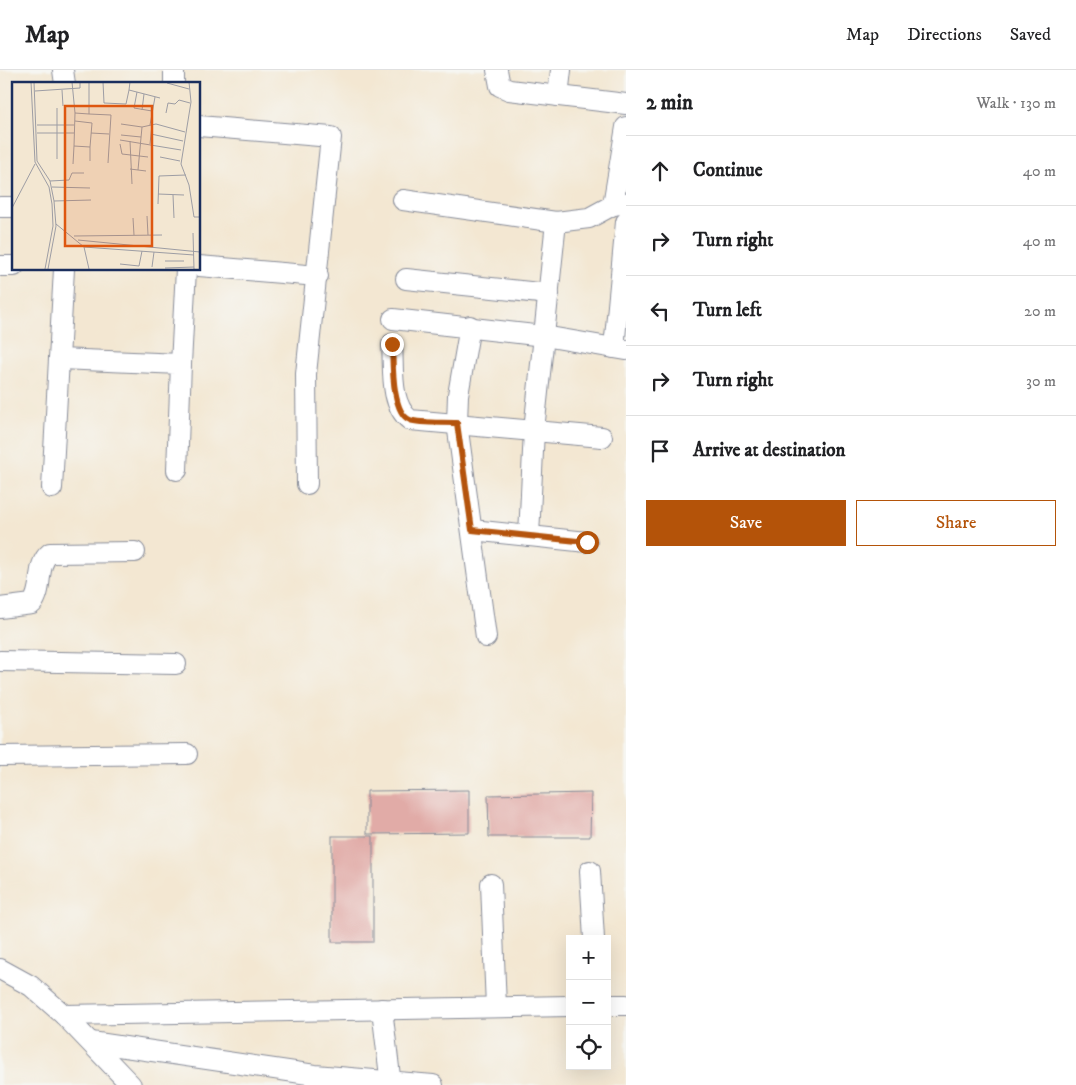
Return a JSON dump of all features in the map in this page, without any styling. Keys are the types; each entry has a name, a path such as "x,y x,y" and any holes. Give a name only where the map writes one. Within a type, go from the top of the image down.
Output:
{"street":[{"path":"497,70 500,86 509,90 626,104"},
{"path":"558,96 561,70"},
{"path":"200,126 331,137 318,276 306,374 307,484"},
{"path":"403,200 556,222 589,218 619,204 626,127"},
{"path":"529,536 534,430 556,222"},
{"path":"393,319 470,326 620,349 626,222"},
{"path":"200,266 318,276"},
{"path":"52,488 64,270"},
{"path":"177,470 186,270"},
{"path":"406,279 549,294"},
{"path":"470,326 458,395 457,423 486,637"},
{"path":"392,344 395,392 401,413 410,420 602,437"},
{"path":"59,359 181,364"},
{"path":"472,530 587,542"},
{"path":"0,608 32,604 36,599 43,563 50,553 135,552"},
{"path":"0,661 176,664"},
{"path":"0,756 187,754"},
{"path":"590,871 594,935"},
{"path":"491,884 496,1007"},
{"path":"0,969 31,986 64,1015 131,1085"},
{"path":"611,1005 626,1005"},
{"path":"64,1015 566,1006"},
{"path":"382,1009 390,1083"},
{"path":"91,1042 315,1074 390,1083 433,1085"}],"building":[{"path":"469,790 469,833 367,834 367,791"},
{"path":"591,793 590,837 489,837 488,795"},
{"path":"332,836 373,836 373,942 332,942"}],"route":[{"path":"392,344 395,392 401,413 410,420 457,423 472,530 587,542"}]}
